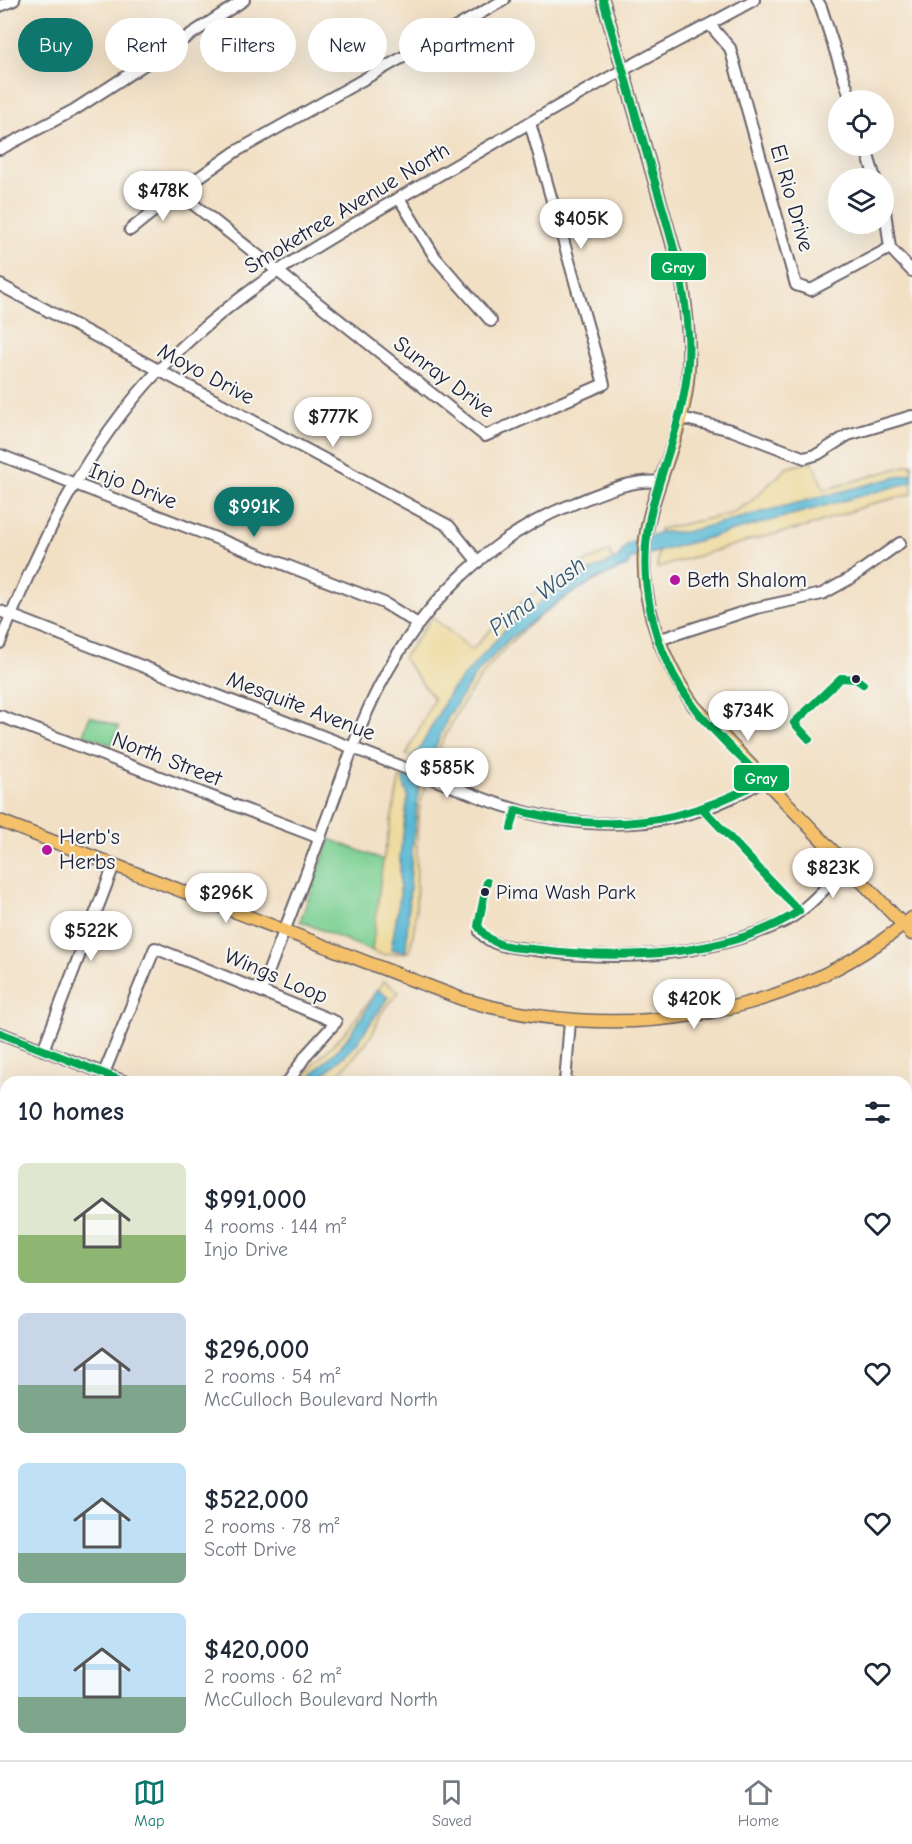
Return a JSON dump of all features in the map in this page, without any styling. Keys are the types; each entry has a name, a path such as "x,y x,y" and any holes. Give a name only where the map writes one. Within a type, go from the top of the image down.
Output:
{"main road":[{"path":"0,821 462,999 495,1009 570,1021 665,1019 703,1014 769,997 832,970 909,926 847,867 694,706 680,686 658,640 650,615 645,561 650,513 681,418 688,365 683,284 603,0"}],"street":[{"path":"0,6 14,0"},
{"path":"0,149 74,110 244,0"},
{"path":"130,230 178,192 235,152 504,0"},
{"name":"Smoketree Avenue North","path":"0,643 48,530 74,484 128,406 158,371 225,308 317,243 623,70 754,0"},
{"path":"817,0 848,90"},
{"name":"El Rio Drive","path":"710,25 730,48 796,285 811,290 890,248"},
{"name":"Sunray Drive","path":"178,192 485,436 604,384 530,123"},
{"path":"399,198 435,257 491,321"},
{"path":"888,234 890,248 912,271"},
{"name":"Moyo Drive","path":"0,285 449,526 478,562"},
{"path":"681,418 731,430 805,458 818,454 848,435 912,416"},
{"name":"Injo Drive","path":"0,455 384,603 418,624"},
{"path":"261,991 378,688 418,624 478,562 525,529 564,507 634,483 660,482"},
{"path":"658,640 756,608 822,594 851,578 900,543"},
{"name":"Mesquite Avenue","path":"0,611 516,810 582,824 628,824 681,816 732,798 763,780"},
{"name":"North Street","path":"0,716 320,838"},
{"path":"43,1050 114,865"},
{"path":"480,932 496,944 573,956 613,957 671,954 739,939 783,922 847,867"},
{"name":"Wings Loop","path":"104,1073 155,948 336,1022 307,1054 292,1076"},
{"path":"565,1076 570,1021"},
{"path":"0,1033 111,1076"}],"green space":[{"path":"90,716 119,727 112,745 83,734"},
{"path":"330,839 383,860 372,951 300,921"}],"sand":[{"path":"813,462 824,490 912,464 912,494 871,504 806,527 758,538 657,568 660,529 730,514 749,503 788,467"},
{"path":"610,551 615,572 555,605 504,649 483,674 447,732 433,763 406,755 434,699 403,658 432,617 472,650 502,619 535,593 571,570"},
{"path":"400,777 425,786 418,827 414,932 409,952 383,955 372,951 383,860"},
{"path":"384,981 399,992 381,1013 373,1033 337,1076 306,1076 314,1064 349,1028"}],"water":[{"path":"912,473 912,482 631,559 627,566 598,578 562,599 509,639 476,674 448,717 419,787 412,852 406,951 391,950 400,896 400,857 408,796 403,781 413,755 419,750 450,692 510,624 570,581 618,558 627,544 661,532 685,532"},
{"path":"377,989 388,997 355,1046 323,1076 311,1076 349,1036"}],"transit line":[{"name":"Gray","path":"511,828 516,810 581,822 613,823 673,816 703,807 763,780 721,738 697,711 681,688 657,636 650,609 646,581 649,525 684,397 688,334 684,294 676,255 603,0"},
{"name":"Gray","path":"809,739 794,723 841,678 856,679 863,684"},
{"name":"Gray","path":"487,882 478,926 484,934 506,946 573,953 640,954 674,952 708,946 741,938 799,911 703,809"},
{"name":"Gray","path":"0,1033 110,1076"}],"place":[{"name":"Beth Shalom","path":"675,580"},
{"name":"Herb's Herbs","path":"47,850"},
{"name":"Pima Wash Park","path":"485,892"}],"water label":[{"name":"Pima Wash","path":"537,596"}]}
